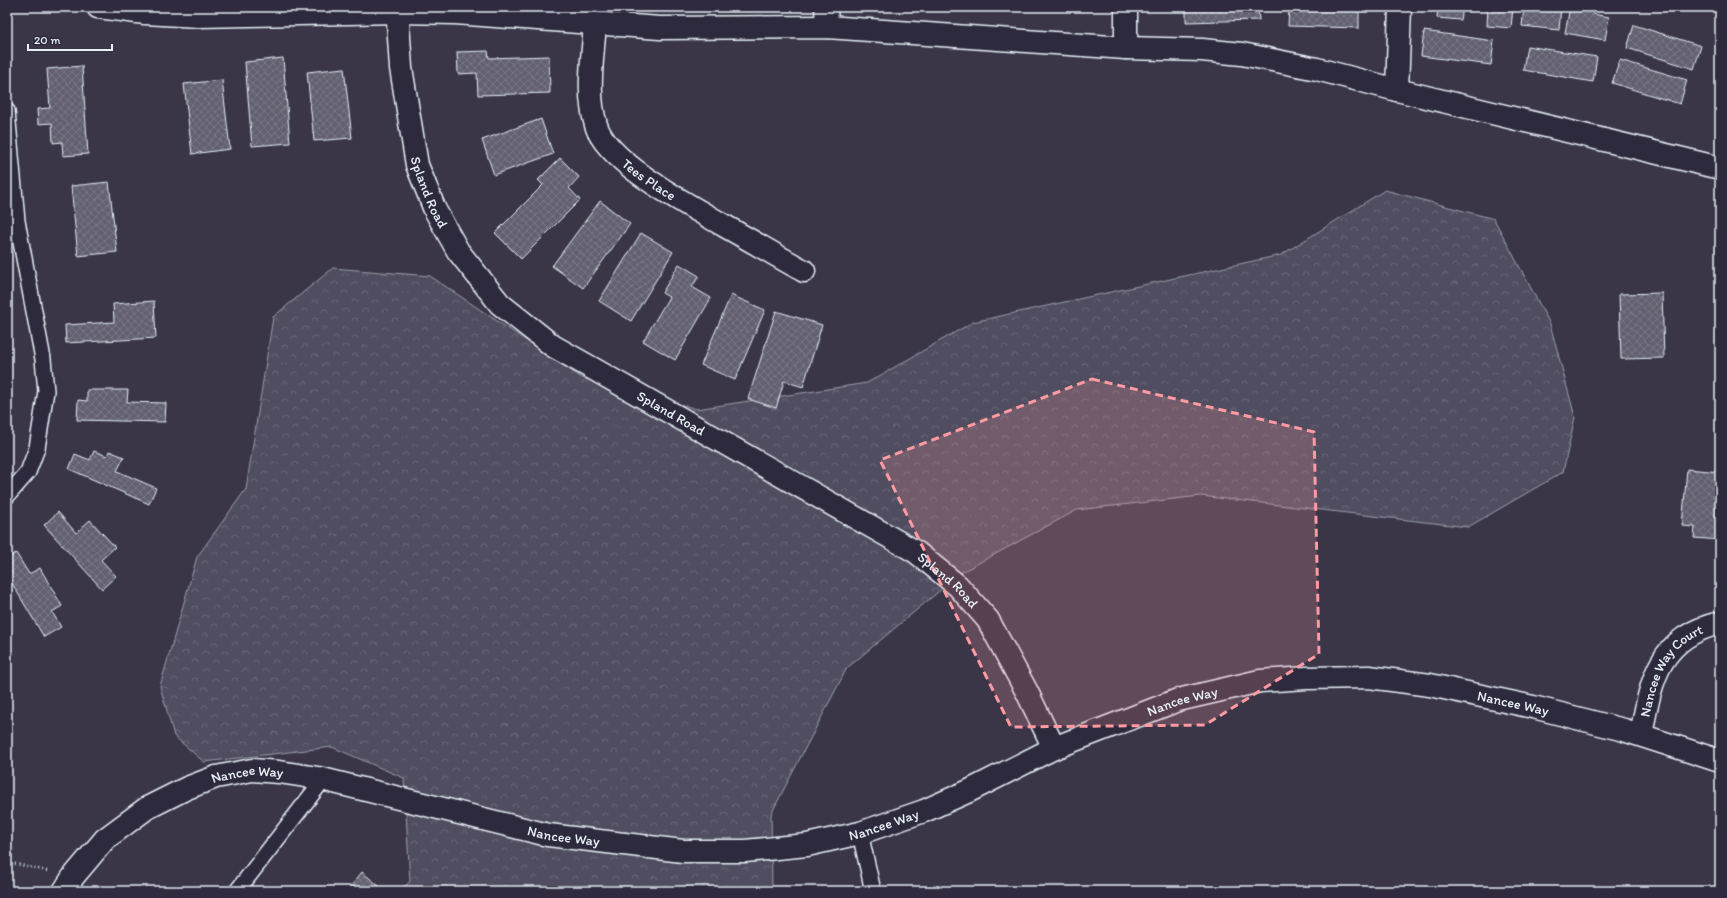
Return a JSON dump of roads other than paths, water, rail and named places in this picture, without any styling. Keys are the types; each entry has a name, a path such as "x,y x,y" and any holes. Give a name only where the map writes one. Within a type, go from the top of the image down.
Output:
{"street":[{"path":"98,7 145,13 198,16 397,9 660,28 827,17 1126,48 1202,50 1242,54 1317,69 1397,90 1720,168"},
{"path":"1126,7 1126,48"},
{"path":"1397,90 1400,7"},
{"name":"Spland Road","path":"397,9 401,68 417,165 435,210 458,251 500,304 553,346 916,552 958,586 988,620 1027,692 1054,748"},
{"name":"Tees Place","path":"595,23 592,105 596,127 608,146 637,172 673,196 804,272"},
{"name":"Nancee Way Court","path":"1641,735 1649,692 1658,669 1672,648 1691,632 1720,622"},
{"name":"Nancee Way","path":"68,884 105,839 146,808 216,776 252,770 278,772 323,780 548,835 683,851 745,850 807,845 860,833 930,809 1054,748 1178,700 1260,681 1306,678 1369,677 1430,685 1533,706 1641,735 1720,761"}],"lane":[{"path":"7,111 12,223 43,359 46,391 37,448 28,472 7,496"},
{"path":"237,891 323,780"},
{"path":"860,833 873,891"}]}
